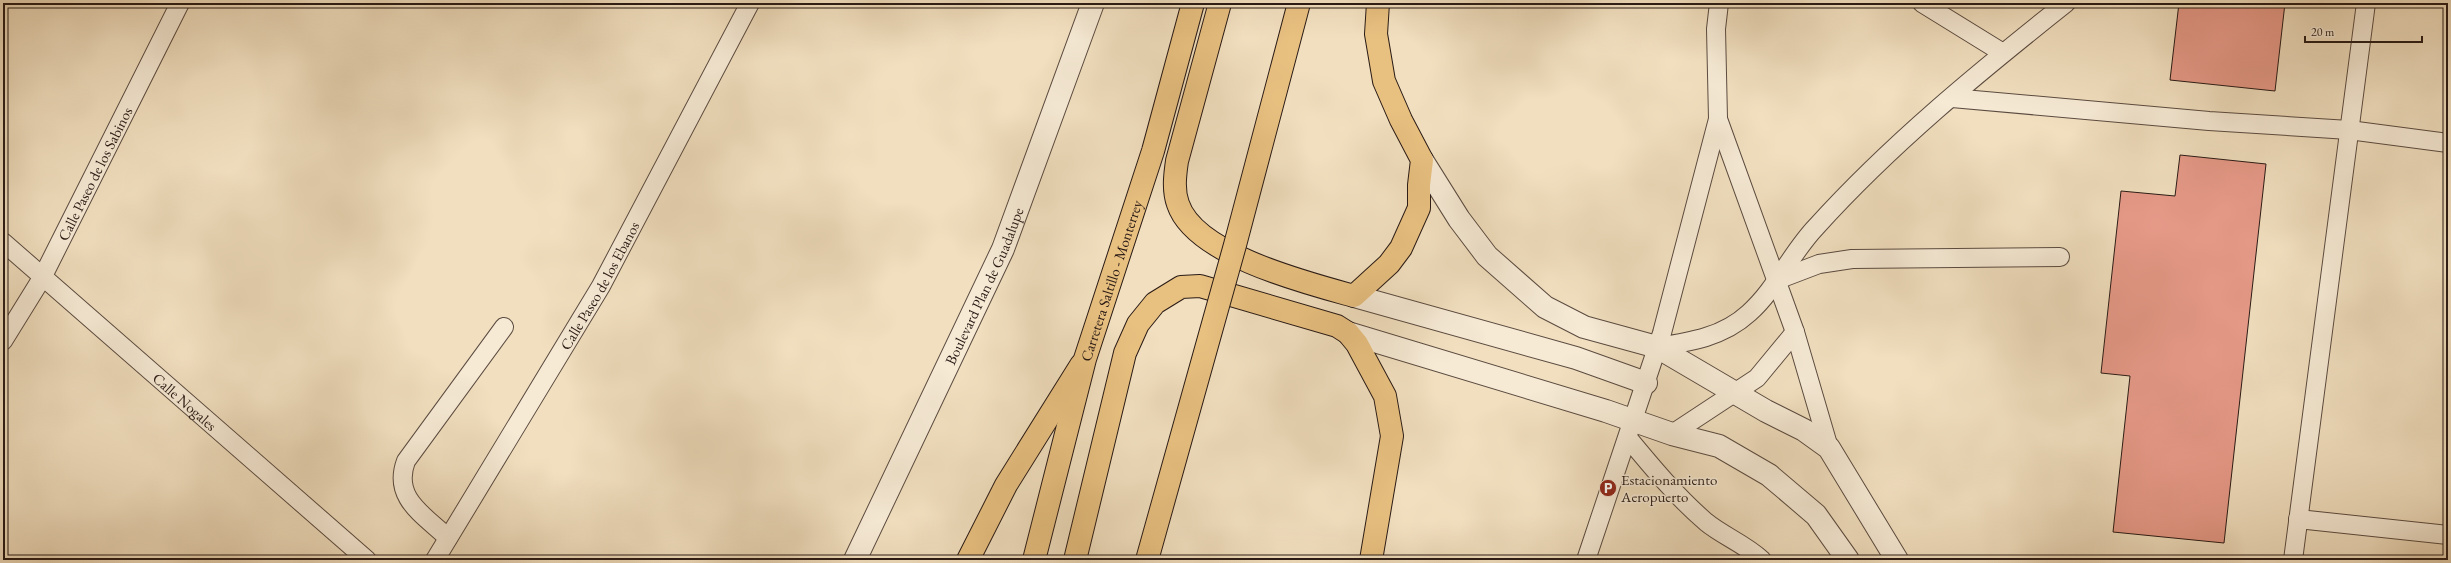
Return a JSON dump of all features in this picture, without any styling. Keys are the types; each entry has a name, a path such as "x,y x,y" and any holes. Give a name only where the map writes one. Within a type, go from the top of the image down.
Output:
{"main road":[{"name":"Carretera Saltillo - Monterrey","path":"1034,560 1085,359 1153,152 1193,3"},
{"path":"1220,3 1177,161 1174,185 1178,204 1186,218 1207,240 1279,275 1354,296 1389,264 1411,230 1419,208 1419,185 1422,160 1401,120 1384,80 1376,34 1378,3"},
{"path":"1147,560 1235,245 1300,3"},
{"path":"1075,560 1125,353 1138,324 1155,303 1181,287 1200,286 1337,326 1348,333 1362,352 1385,396 1392,436 1372,560"},
{"path":"968,560 1006,485 1085,359"}],"street":[{"name":"Boulevard Plan de Guadalupe","path":"855,560 1003,249 1093,3"},
{"path":"1422,160 1459,219 1487,256 1545,307 1584,327 1657,347 1735,394 1804,430 1829,448 1897,560"},
{"path":"1354,296 1576,358 1646,383"},
{"path":"1348,333 1631,430 1672,434 1720,446 1769,475 1816,515 1848,560"}],"lane":[{"name":"Calle Paseo de los Sabinos","path":"3,341 42,278 180,3"},
{"name":"Calle Paseo de los Ebanos","path":"435,560 602,286 750,3"},
{"path":"1586,560 1631,430 1657,347 1718,119 1716,29 1719,3"},
{"path":"1922,3 2003,53"},
{"path":"1657,347 1694,341 1719,334 1749,313 1777,280 1814,228 1866,174 2003,53 2066,3"},
{"path":"2293,560 2366,3"},
{"path":"1952,98 2209,121 2349,130 2448,143"},
{"path":"1718,119 1795,332 1829,448"},
{"name":"Calle Nogales","path":"3,242 42,278 368,560"},
{"path":"1777,280 1819,264 1852,259 2060,257"},
{"path":"448,538 412,504 404,493 403,471 406,461 504,327"},
{"path":"1672,434 1735,394 1757,378 1795,332"},
{"path":"1631,430 1678,496 1707,523 1738,541 1762,560"},
{"path":"2298,519 2448,534"}],"building":[{"path":"2179,3 2285,3 2275,91 2170,80"},
{"path":"2180,155 2266,164 2224,543 2113,532 2130,376 2101,373 2121,191 2175,196"}],"place":[{"name":"Estacionamiento Aeropuerto","path":"1608,488"}]}
